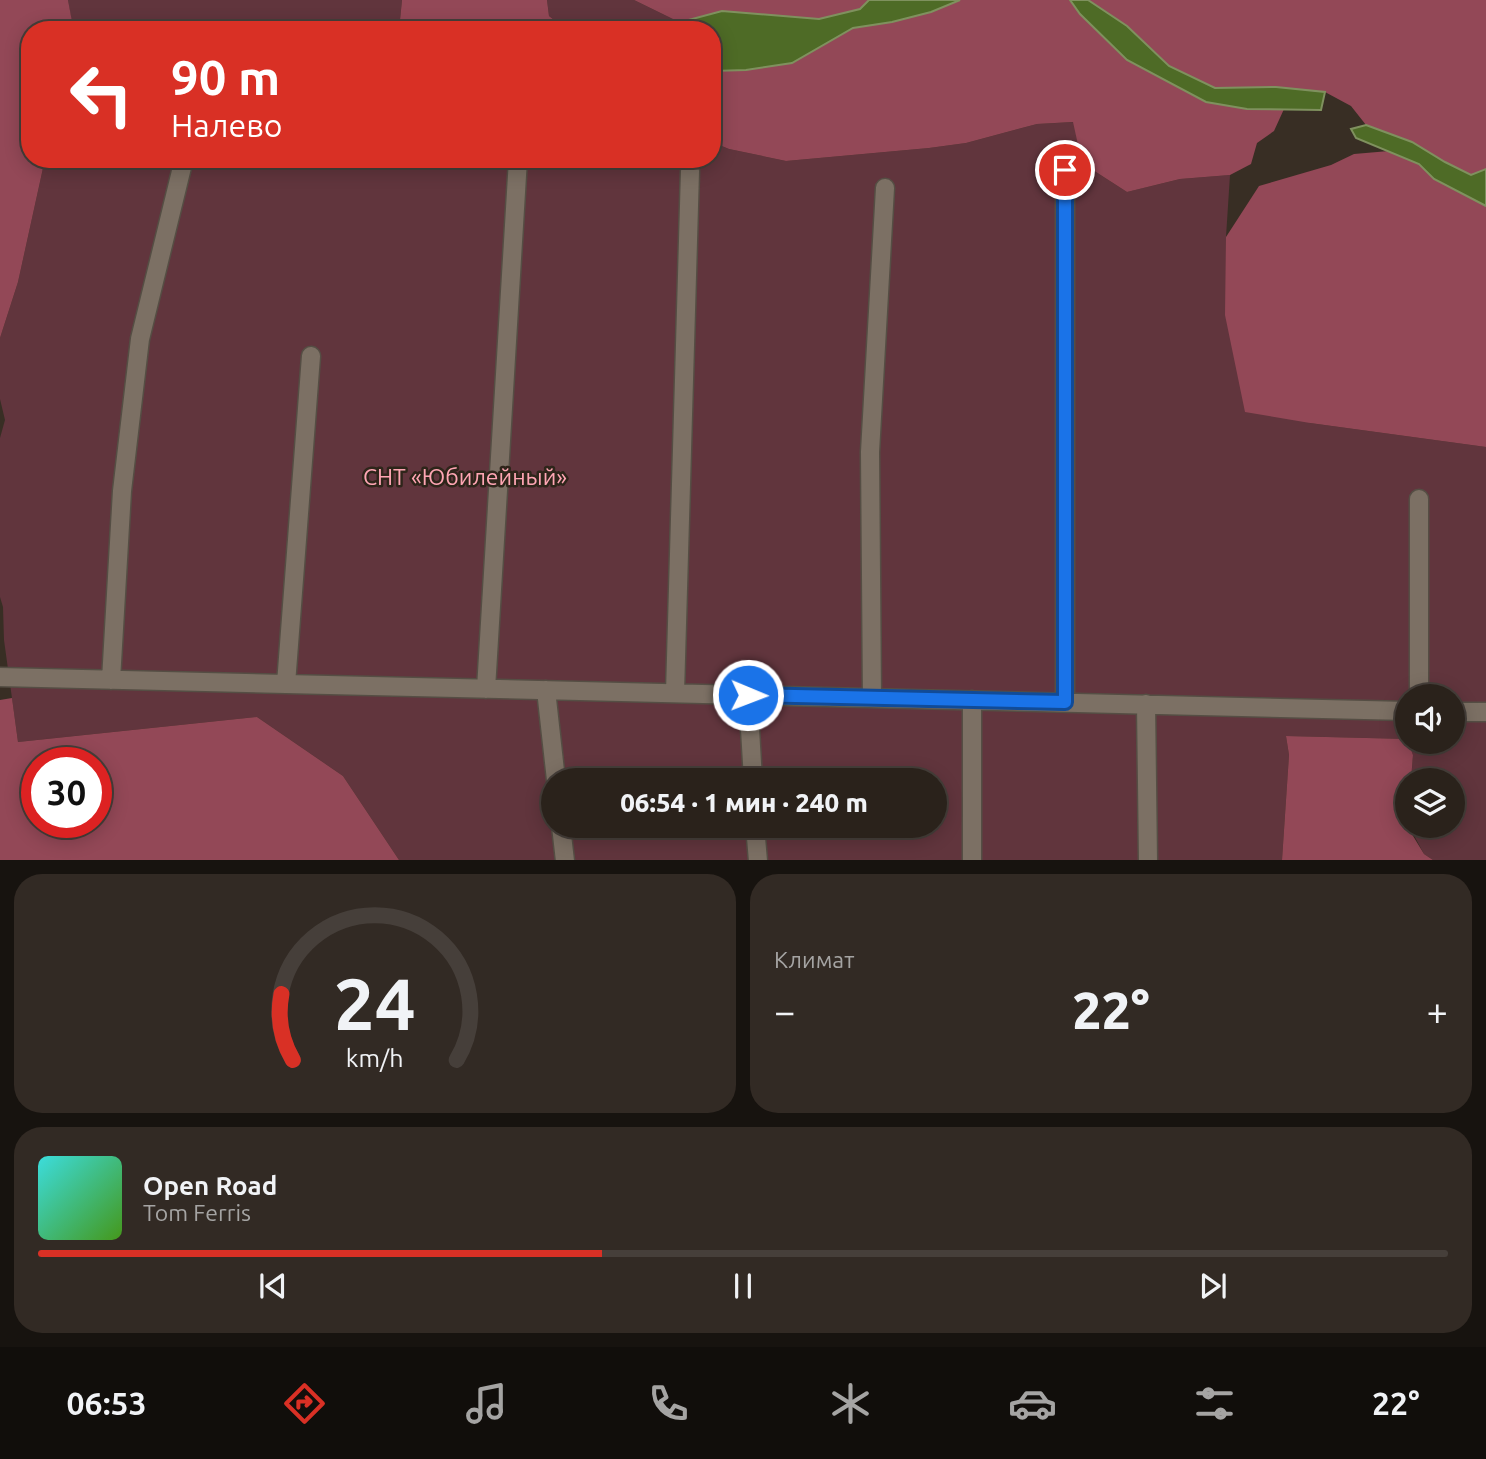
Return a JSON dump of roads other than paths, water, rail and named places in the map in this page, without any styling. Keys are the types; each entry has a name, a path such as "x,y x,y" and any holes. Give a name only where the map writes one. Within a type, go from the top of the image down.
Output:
{"street":[{"path":"111,680 121,491 141,339 182,168"},
{"path":"486,689 517,168"},
{"path":"1065,170 1065,702"},
{"path":"675,693 690,171"},
{"path":"872,698 870,452 885,188"},
{"path":"286,684 311,356"},
{"path":"1419,499 1419,684"},
{"path":"0,677 1395,710"},
{"path":"546,690 555,768"},
{"path":"748,695 752,768"},
{"path":"972,700 972,860"},
{"path":"1146,704 1148,860"},
{"path":"1465,712 1486,712"},
{"path":"562,838 565,860"},
{"path":"756,838 758,860"}],"park label":[{"name":"СНТ «Юбилейный»","path":"465,476"}]}
